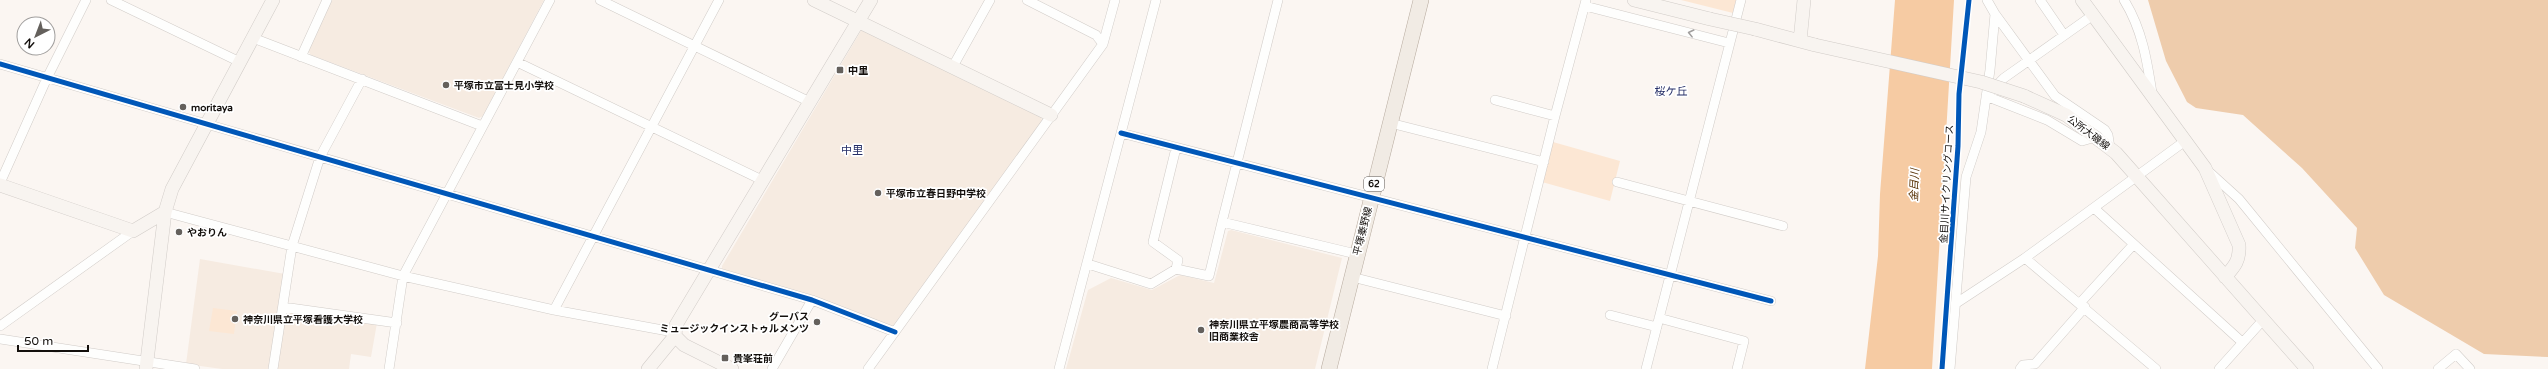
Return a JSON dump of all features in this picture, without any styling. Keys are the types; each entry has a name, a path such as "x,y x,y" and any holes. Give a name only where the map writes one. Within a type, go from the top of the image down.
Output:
{"main road":[{"name":"平塚秦野線","path":"1329,369 1352,278 1356,254 1421,0"}],"street":[{"path":"86,0 47,78 0,184 133,231"},
{"path":"111,0 240,62"},
{"path":"146,365 165,212 172,189 273,0"},
{"path":"301,57 327,0"},
{"path":"390,369 403,276 550,0"},
{"path":"600,0 810,102"},
{"path":"554,310 719,0"},
{"path":"814,0 1050,115"},
{"path":"648,369 675,336 676,325 711,270 872,0"},
{"path":"952,68 990,0"},
{"path":"1027,0 1096,35 1103,44"},
{"path":"868,369 1050,115 1103,44 1115,0"},
{"path":"1059,369 1088,264 1156,0"},
{"path":"1088,264 1151,284 1176,269 1209,276 1278,0"},
{"name":"公所大磯線","path":"1634,0 1815,45 1981,82 2024,96 2066,115 2110,148 2137,175 2225,277 2308,369"},
{"path":"1646,369 1741,0"},
{"path":"1800,41 1804,0"},
{"path":"1987,0 1995,14 2028,60 2056,96 2104,130 2108,135 2110,148"},
{"path":"2040,0 2064,35"},
{"path":"2082,0 2205,168 2239,199 2378,369"},
{"path":"2124,0 2132,13 2145,50 2152,97"},
{"path":"1492,369 1526,238 1555,116 1586,3 1729,43"},
{"path":"1950,369 1966,177 1981,132 1995,14"},
{"path":"1986,96 2028,60 2092,15"},
{"path":"253,38 482,126"},
{"path":"517,62 764,181"},
{"path":"0,64 812,300 895,332"},
{"path":"273,369 292,246 320,157 362,79"},
{"path":"1986,96 2047,120 2082,141 2096,137"},
{"path":"1495,100 1555,116"},
{"path":"1390,123 1544,162"},
{"path":"1121,133 1771,301"},
{"path":"1955,304 2025,258 2185,141"},
{"path":"1176,148 1153,242 1178,260 1176,269"},
{"path":"2205,168 2239,245 2239,255 2236,266 2225,277"},
{"path":"1617,182 1783,226"},
{"path":"2094,208 2133,245 2242,342"},
{"path":"0,326 133,231 165,212 403,276 554,310 668,331 684,345 732,369"},
{"path":"1222,222 1356,254"},
{"path":"2020,369 2023,365 2035,364 2133,245"},
{"path":"2025,258 2083,305 2156,369"},
{"path":"1352,278 1506,316"},
{"path":"772,369 812,300"},
{"path":"283,307 397,323"},
{"path":"1610,315 1658,323 1744,341 1737,369"},
{"path":"2219,369 2263,320"},
{"path":"0,339 146,365 195,369"},
{"path":"2438,369 2456,354 2470,369"}],"shaded area":[{"name":"平塚市立富士見小学校","path":"332,0 544,0 483,116 479,118 311,55 308,51"},
{"path":"1681,0 1736,0 1733,13"},
{"path":"2148,0 2548,0 2548,357 2484,354 2384,295 2355,248 2357,228 2302,168 2243,115 2196,108 2187,102 2166,61"},
{"name":"平塚市立春日野中学校","path":"862,29 1041,116 1042,121 894,327 722,270 722,266"},
{"path":"1553,142 1620,161 1610,201 1542,182"},
{"name":"神奈川県立平塚農商高等学校 旧商業校舎","path":"1231,230 1342,258 1315,369 1066,369 1088,290 1111,278 1152,290 1180,275 1214,283 1228,231"},
{"name":"神奈川県立平塚看護大学校","path":"200,259 285,274 270,369 222,369 186,364"},
{"path":"213,308 237,311 234,334 209,331"},
{"name":"神奈川県立平塚看護大学校","path":"289,310 377,323 371,357 351,354 349,369 276,369 286,313"}],"water":[{"name":"金目川","path":"1895,0 1954,0 1932,369 1865,369 1878,256 1880,194"}],"cycle path":[{"name":"金目川サイクリングコース","path":"1942,369 1958,146 1959,94 1969,0"},
{"path":"0,64 812,300 895,332"},
{"path":"1121,133 1771,301"}],"place":[{"name":"中里","path":"840,70"},
{"name":"平塚市立富士見小学校","path":"446,85"},
{"name":"moritaya","path":"183,107"},
{"name":"平塚市立春日野中学校","path":"878,193"},
{"name":"やおりん","path":"179,232"},
{"name":"神奈川県立平塚看護大学校","path":"235,319"},
{"name":"グーバス ミュージックインストゥルメンツ","path":"817,322"},
{"name":"神奈川県立平塚農商高等学校 旧商業校舎","path":"1201,330"},
{"name":"貴峯荘前","path":"725,358"}],"district":[{"name":"桜ケ丘","path":"1671,91"},
{"name":"中里","path":"852,150"}]}
